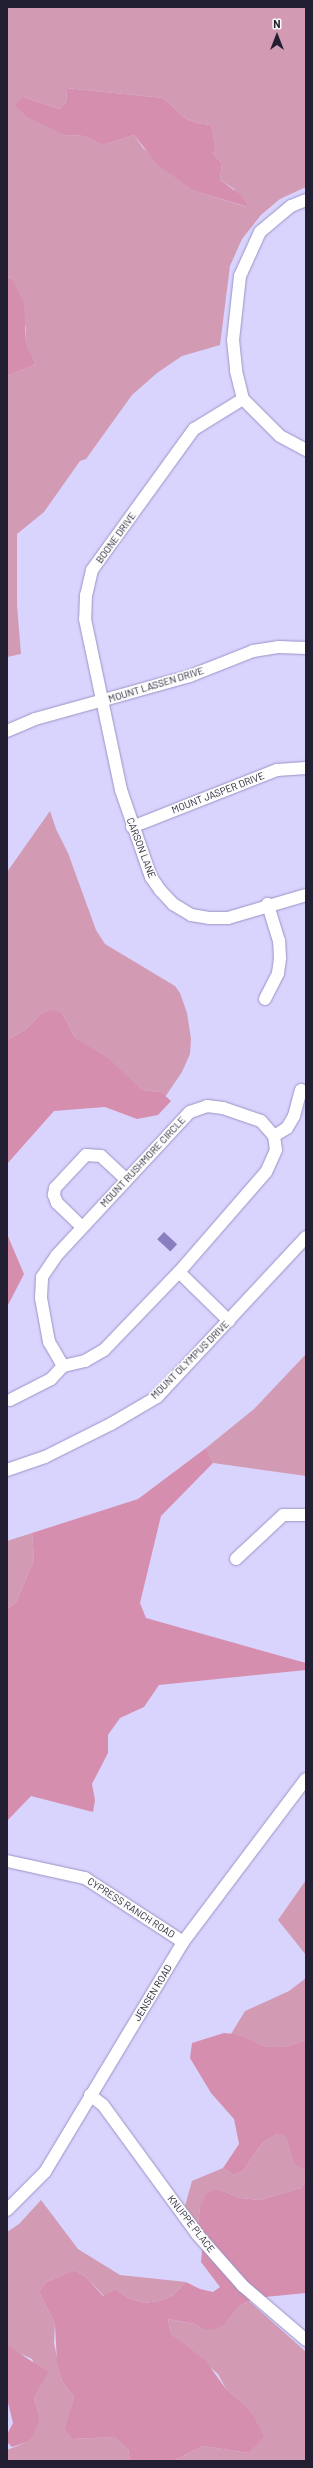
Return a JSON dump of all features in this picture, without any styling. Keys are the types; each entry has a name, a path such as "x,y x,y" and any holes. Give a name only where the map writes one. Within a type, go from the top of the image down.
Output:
{"street":[{"path":"306,200 291,206 260,232 240,276 233,340 236,371 243,398 280,436 306,450"},
{"name":"BOONE DRIVE","path":"120,790 103,700 85,619 86,595 92,570 194,429 243,398"},
{"name":"MOUNT LASSEN DRIVE","path":"7,731 35,719 190,676 253,651 278,647 306,648"},
{"name":"MOUNT JASPER DRIVE","path":"132,827 277,770 306,768"},
{"name":"CARSON LANE","path":"120,790 151,877 173,904 191,915 228,918 268,904 306,895"},
{"path":"265,999 278,973 280,958 279,941 268,904"},
{"path":"10,1400 51,1379 63,1366 85,1361 104,1350 179,1272 266,1172 276,1150 274,1136 287,1128 294,1116 300,1090"},
{"name":"MOUNT RUSHMORE CIRCLE","path":"63,1366 49,1342 41,1298 42,1277 56,1256 126,1179 190,1112 207,1106 223,1108 261,1121 274,1136"},
{"path":"82,1227 57,1203 54,1195 55,1188 86,1156 101,1156 126,1179"},
{"name":"MOUNT OLYMPUS DRIVE","path":"7,1470 45,1457 111,1424 157,1396 229,1321 306,1237"},
{"path":"179,1272 229,1321"},
{"path":"236,1558 283,1515 306,1515"},
{"name":"JENSEN ROAD","path":"7,2210 45,2172 90,2095 184,1942 306,1779"},
{"name":"CYPRESS RANCH ROAD","path":"7,1861 85,1878 184,1942"},
{"name":"KNUPPE PLACE","path":"90,2095 102,2105 197,2234 227,2269 243,2286 306,2340"}],"shaded area":[{"path":"7,7 306,7 306,187 280,199 261,215 242,239 230,266 220,345 182,356 157,373 132,395 86,459 80,461 44,512 17,534 17,605 21,654 7,657 7,376 36,364 26,343 26,328 12,279 7,277","holes":["66,88 163,98 185,118 196,123 211,125 216,147 213,154 222,163 220,180 234,189 247,207 194,191 143,148 134,135 102,145 84,136 65,135 23,97 59,109 67,101"]},
{"path":"66,88 163,98 185,118 196,123 211,125 216,147 213,154 222,163 220,180 241,195 248,207 194,191 157,164 134,135 102,145 84,136 65,135 27,117 15,105 23,97 59,109 67,101"},
{"path":"7,277 12,279 24,303 26,343 36,364 7,376"},
{"path":"50,811 56,829 68,853 96,930 105,944 175,986 180,993 187,1013 191,1039 190,1054 182,1072 165,1097 161,1092 142,1090 75,1038 63,1014 41,1014 25,1030 7,1040 7,872"},
{"path":"53,1010 63,1014 75,1038 109,1059 142,1090 161,1092 171,1101 158,1115 137,1119 105,1107 54,1111 7,1164 7,1040 25,1030 41,1014"},
{"path":"164,1232 177,1244 170,1252 157,1239"},
{"path":"7,1234 24,1274 8,1305 7,1326"},
{"path":"306,1354 306,1476 213,1463 206,1448 254,1409"},
{"path":"206,1448 213,1463 161,1516 140,1603 146,1618 306,1663 306,1670 159,1685 144,1707 120,1718 108,1735 108,1753 92,1784 95,1800 93,1812 31,1796 7,1821 7,1610 16,1602 34,1560 32,1533 138,1499"},
{"path":"32,1533 34,1560 16,1602 7,1610 7,1541"},
{"path":"306,1880 306,1955 278,1920"},
{"path":"306,1978 306,2040 285,2047 266,2047 231,2034 245,2011 289,1991"},
{"path":"224,2033 235,2034 266,2047 285,2047 306,2040 306,2180 305,2171 294,2163 286,2136 277,2134 263,2142 243,2171 234,2175 223,2168 239,2144 234,2119 211,2093 190,2058 192,2043"},
{"path":"277,2134 286,2135 294,2162 305,2171 306,2181 301,2188 260,2200 240,2198 218,2189 200,2207 198,2224 185,2206 192,2181 223,2168 234,2175 243,2171 263,2142"},
{"path":"306,2181 306,2293 265,2297 257,2290 249,2301 239,2306 227,2322 217,2329 203,2330 195,2324 168,2319 171,2334 205,2360 226,2389 242,2402 254,2417 264,2437 249,2453 203,2446 173,2461 130,2461 128,2449 114,2437 73,2439 65,2429 74,2397 62,2381 57,2362 55,2324 39,2292 46,2282 74,2270 86,2277 103,2296 115,2289 128,2298 144,2303 159,2301 172,2296 186,2282 200,2289 213,2292 220,2287 201,2262 203,2239 198,2224 200,2207 206,2194 218,2189 240,2198 260,2200 301,2188"},
{"path":"41,2200 78,2249 120,2275 186,2282 172,2296 159,2301 144,2303 128,2298 115,2289 104,2296 86,2277 74,2270 46,2282 39,2292 55,2324 54,2343 62,2381 74,2397 71,2409 73,2439 114,2437 128,2449 130,2461 7,2461 7,2450 27,2442 40,2418 34,2398 42,2383 32,2359 10,2349 7,2345 7,2232 19,2224"},
{"path":"249,2301 306,2352 306,2461 173,2461 203,2446 249,2453 263,2437 242,2402 226,2389 218,2374 171,2334 168,2319 195,2324 203,2330 227,2322 239,2306"},
{"path":"7,2345 48,2372 34,2398 40,2418 33,2436 27,2442 12,2447 7,2442 7,2434 13,2423 7,2399"}]}
